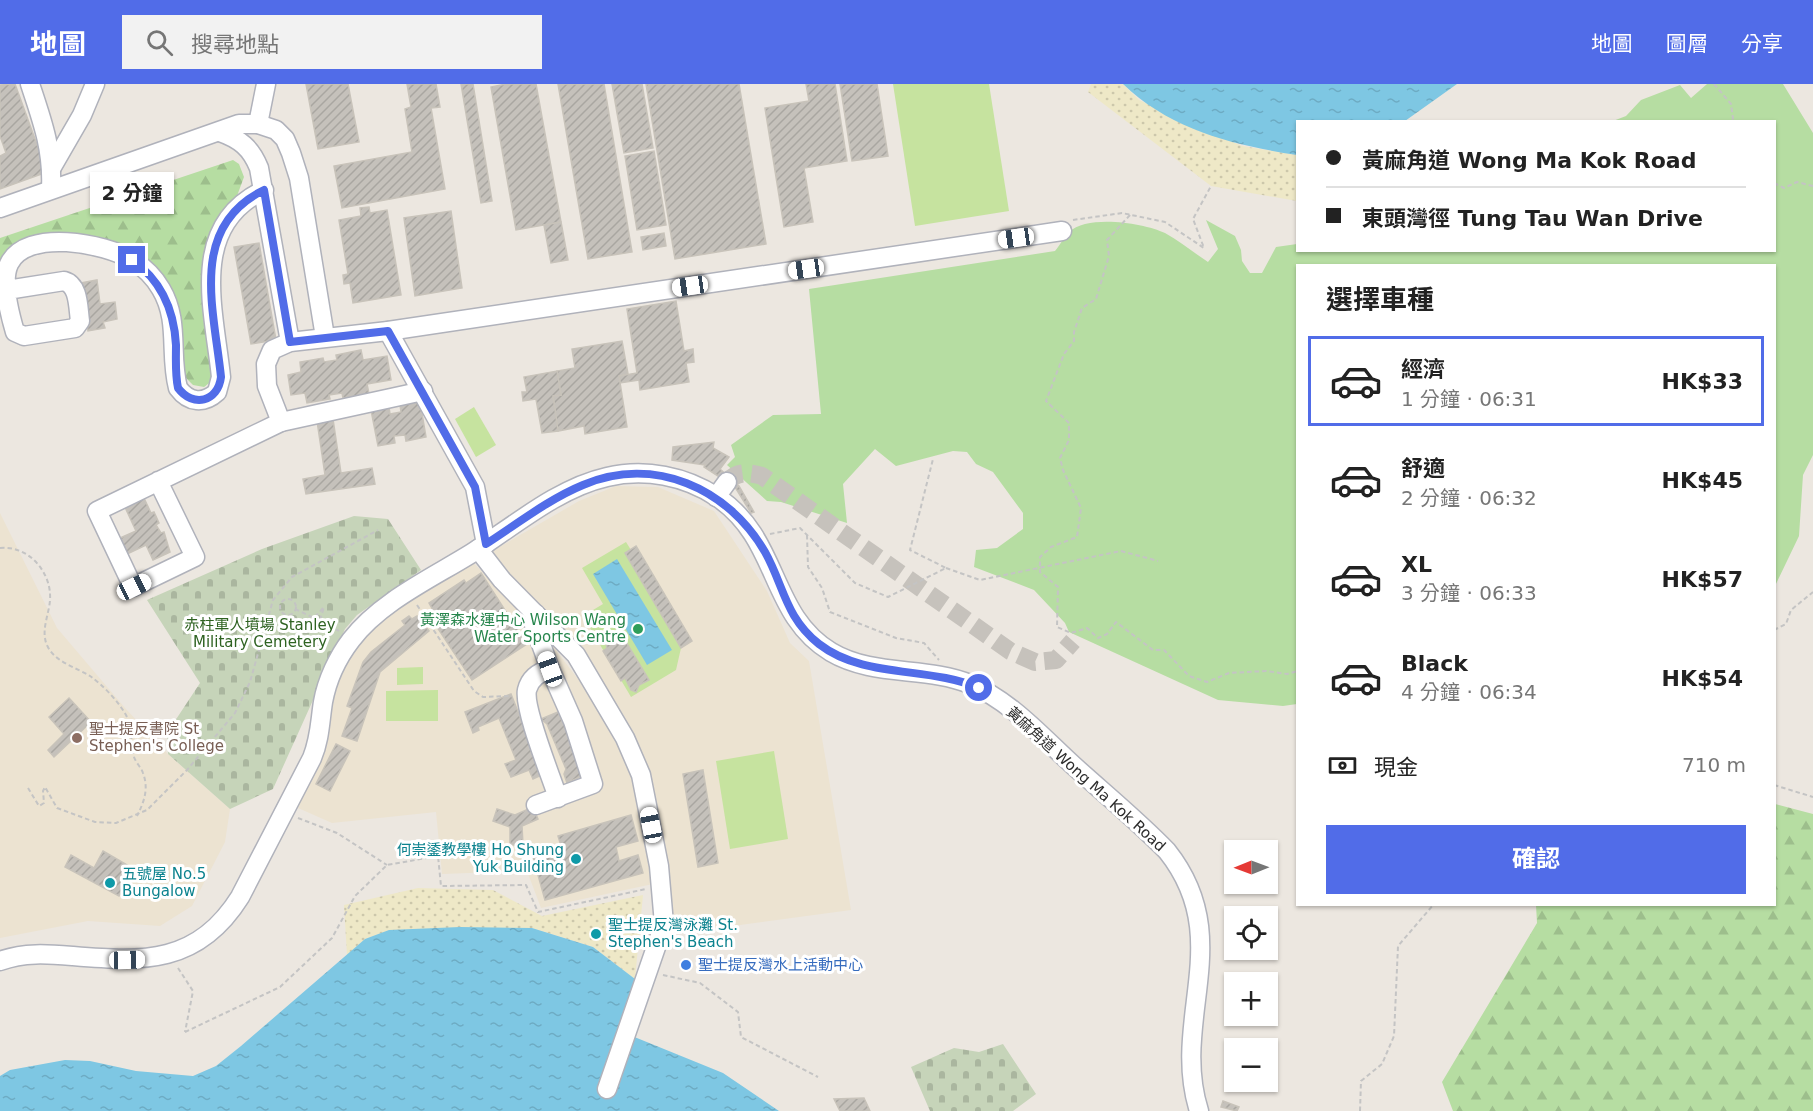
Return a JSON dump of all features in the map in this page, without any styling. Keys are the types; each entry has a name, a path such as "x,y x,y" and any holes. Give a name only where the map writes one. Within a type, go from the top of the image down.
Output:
{"street":[{"path":"30,84 47,132 52,167 51,189"},
{"path":"52,167 82,115 95,84"},
{"path":"258,124 266,84"},
{"path":"0,208 239,124 258,124 276,130 285,139 299,178 325,337"},
{"path":"220,132 234,137 248,147 259,168 290,342"},
{"path":"4,291 9,264 14,256 30,245 57,243 89,246 132,260 153,278 168,303 175,330 178,388 189,399 204,400 217,392 221,377 211,280 215,243 234,211 264,190"},
{"path":"280,422 267,386 266,364 272,350 290,342 388,331 1062,231"},
{"path":"388,331 475,487 482,547 502,580 564,640 580,661 635,759 643,783 659,866 664,924 607,1089"},
{"path":"158,481 195,557 134,587 97,511 158,481 280,422 423,391"},
{"name":"黃麻角道 Wong Ma Kok Road","path":"0,961 22,955 41,954 120,960 150,959 185,949 208,935 226,917 240,897 312,758 318,741 323,702 329,680 352,638 378,614 568,492 609,476 640,473 670,477 722,489 740,518 756,537 769,560 783,598 794,617 824,647 840,657 866,665 958,680 989,694 1022,718 1158,842 1185,878 1197,907 1201,939 1191,1056 1194,1094 1199,1111"},
{"path":"536,614 533,622 550,669 573,721 593,784 536,805"},
{"path":"550,669 539,672 527,690 527,701 558,798"}],"path":[{"path":"1714,84 1731,104 1734,120"},
{"path":"1776,184 1784,188 1797,182 1813,186"},
{"path":"1062,231 1062,221 1122,213 1165,222 1204,248 1194,219 1211,186"},
{"path":"1130,215 1107,240 1109,256 1095,299 1083,308 1074,332 1074,341 1064,354 1046,401 1069,423 1069,440 1060,458 1063,470 1082,508 1077,537 1051,547 1040,557 1040,572 1058,587 1057,627 1071,633 1087,628 1098,638 1107,634 1116,622 1122,629 1132,632 1153,650 1164,650 1189,676 1206,682 1229,673 1266,671 1287,674 1296,672"},
{"path":"933,459 910,550 946,568 980,580 1121,551 1158,561"},
{"path":"756,537 800,528 855,584 888,597 946,568"},
{"path":"28,788 39,806 44,804 43,791 45,788 55,806 85,819 105,824 137,816 168,791 235,713 250,682 273,600 292,578 378,530"},
{"path":"807,535 808,567 822,588 830,612 896,638 924,643 958,680"},
{"path":"0,548 8,547 31,555 45,574 50,598 44,628 49,648 64,662 92,677 128,718 134,757 143,773 146,789 144,802 137,816"},
{"path":"1776,629 1783,627 1791,610 1813,592"},
{"path":"288,598 295,603 295,609 290,615 281,612 283,604 288,598"},
{"path":"273,600 283,604"},
{"path":"416,603 479,695 503,698 527,690"},
{"path":"324,607 320,620 313,632 314,618 324,607"},
{"path":"295,609 314,618"},
{"path":"320,620 326,624"},
{"path":"1776,786 1813,797"},
{"path":"293,816 337,834 387,865"},
{"path":"174,962 193,991 184,1032 280,987 332,938 355,896 387,865 438,856 441,886 526,885 538,912 655,887"},
{"path":"1360,1111 1361,1081 1382,1064 1394,1036 1398,946 1432,906"},
{"path":"649,972 700,983 738,1012 741,1037 818,1077"}],"shaded area":[{"path":"616,486 658,487 714,511 767,591 790,643 809,661 851,910 681,933 668,913 654,803 593,670 484,556 579,501"},
{"name":"聖士提反書院 St Stephen's College","path":"0,513 57,628 125,708 168,754 230,809 225,842 192,906 160,926 88,921 0,938"},
{"path":"469,558 552,645 584,687 607,725 629,769 638,796 653,884 541,908 527,871 442,874 436,812 332,823 289,804 346,662 375,620"}],"green space":[{"path":"893,84 989,84 1009,211 915,226"},
{"path":"1707,84 1783,84 1813,133 1813,455 1803,475 1799,536 1776,584 1776,264 1296,264 1296,704 1283,706 1218,700 1069,632 1065,623 1034,590 974,567 976,550 997,548 1023,529 1023,513 993,472 976,464 967,452 953,451 896,466 875,449 843,484 847,523 781,502 767,501 727,465 735,457 731,445 773,415 821,414 809,289 1055,251 1069,232 1089,223 1116,222 1156,229 1171,236 1208,262 1218,249 1206,220 1235,236 1241,250 1242,261 1250,273 1262,273 1276,247 1296,244 1296,252 1776,252 1776,120 1616,120 1626,116 1641,100 1680,85 1691,98"},
{"path":"233,160 239,164 244,177 237,196 221,217 213,380 204,387 193,385 185,377 158,274 57,236 0,272 0,238"},
{"path":"474,407 496,445 476,457 455,419"},
{"name":"赤柱軍人墳場 Stanley Military Cemetery","path":"354,516 388,519 421,570 357,615 345,629 273,789 230,809 168,754 167,733 200,683 147,600 262,549"},
{"name":"黃澤森水運中心 Wilson Wang Water Sports Centre","path":"626,542 631,550 636,546 692,641 681,648 676,670 631,697 583,616 603,604 582,568"},
{"path":"423,667 423,684 397,685 397,668"},
{"path":"438,690 438,721 386,721 386,691"},
{"path":"774,751 788,839 730,849 716,761"},
{"path":"1776,804 1813,814 1813,1111 1453,1111 1442,1082 1537,923 1536,906 1776,906"},
{"path":"1003,1044 1036,1094 1013,1111 930,1111 911,1067 954,1048 979,1052"}],"sand":[{"path":"1091,84 1123,84 1139,100 1242,146 1296,155 1296,201 1211,186 1088,92"},
{"name":"聖士提反灣泳灘 St. Stephen's Beach","path":"418,888 493,890 542,916 643,895 635,979 593,947 532,928 390,930 365,939 347,955 344,905"}],"water":[{"path":"1123,84 1457,84 1406,120 1296,120 1296,155 1250,146 1204,133 1161,113"},
{"path":"617,559 672,650 647,665 593,574"},
{"path":"460,927 532,928 593,947 635,979 632,1036 723,1073 779,1111 0,1111 0,1076 10,1070 65,1060 90,1061 136,1071 193,1076 216,1066 365,939 389,930"}],"building":[{"path":"15,84 47,172 0,189 0,156 6,153 0,136 0,85"},
{"path":"306,84 348,84 359,142 318,149"},
{"path":"407,84 436,84 440,107 431,108 445,189 342,208 334,166 412,152 405,109 411,107"},
{"path":"461,84 473,84 492,201 481,203"},
{"path":"506,84 536,84 561,222 516,230 491,87"},
{"path":"558,84 604,84 632,252 588,259"},
{"path":"612,84 642,84 653,148 624,153"},
{"path":"646,84 739,84 766,244 675,259"},
{"path":"806,84 835,84 847,161 804,168 813,222 784,227 765,108 809,101"},
{"path":"840,84 877,84 888,156 852,161"},
{"path":"654,151 666,225 637,230 625,156"},
{"path":"369,207 370,213 387,210 401,295 353,303 350,283 344,284 343,275 348,274 339,220 361,216 360,208"},
{"path":"451,211 462,288 415,296 404,218"},
{"path":"561,222 568,260 551,263 544,225"},
{"path":"664,233 666,246 643,250 641,237"},
{"path":"259,243 276,340 251,344 234,247"},
{"path":"97,280 100,304 115,302 117,319 103,322 105,328 88,331 80,283"},
{"path":"676,301 684,351 693,349 694,362 686,363 689,382 640,390 639,380 620,383 619,376 637,373 627,309"},
{"path":"622,341 628,374 619,376 627,427 585,434 584,426 558,431 553,396 561,395 557,371 575,368 572,349"},
{"path":"361,350 363,360 387,356 391,380 367,384 369,394 343,398 342,393 329,395 330,399 307,403 305,393 291,395 288,375 301,372 300,362 323,358 324,362 337,360 336,355"},
{"path":"557,371 561,395 553,396 558,431 542,433 536,399 523,401 522,392 527,392 524,377"},
{"path":"420,402 426,437 406,441 405,435 394,436 395,443 378,446 371,410 389,407 390,414 401,412 400,405"},
{"path":"333,419 341,473 372,468 375,484 306,494 303,479 325,475 317,421"},
{"path":"714,442 713,448 729,457 720,469 739,486 754,512 751,513 735,487 704,467 705,465 672,460 673,447"},
{"path":"143,496 159,523 156,525 161,533 164,532 170,552 153,560 146,545 125,555 118,539 136,531 124,505"},
{"path":"636,546 692,641 681,648 625,553"},
{"path":"481,573 527,644 472,680 429,615 434,612 429,603 464,580 466,583"},
{"path":"409,616 412,619 417,616 429,631 380,672 357,741 342,736 352,708 347,706 363,662 371,652 405,625 402,621"},
{"path":"610,631 617,635 620,632 649,680 639,685 636,692 631,690 625,678 621,681 603,651 607,648 604,635"},
{"path":"511,694 534,752 546,773 533,779 529,770 511,777 505,764 516,760 499,718 478,727 479,730 473,733 465,712"},
{"path":"69,698 91,722 54,757 48,750 64,734 49,717"},
{"path":"558,712 562,721 566,720 584,775 567,783 564,774 566,769 547,724 541,719"},
{"path":"336,744 350,751 330,791 316,784"},
{"path":"703,770 718,863 698,867 683,774"},
{"path":"533,807 538,819 522,826 523,845 510,845 510,827 493,821 497,809 515,815"},
{"name":"何崇鋈教學樓 Ho Shung Yuk Building","path":"631,815 638,841 616,847 619,861 638,855 643,873 545,900 533,857 562,849 558,836"},
{"name":"五號屋 No.5 Bungalow","path":"103,851 134,869 119,896 65,867 71,855 94,868"},
{"path":"864,1098 870,1111 840,1111 834,1099"},
{"path":"1223,1101 1239,1107 1237,1111 1221,1107"}],"tunnel":[{"path":"727,482 743,473 762,476 1010,651 1035,662 1056,660 1073,641"}],"place":[{"name":"黃澤森水運中心 Wilson Wang Water Sports Centre","path":"638,629"},
{"name":"聖士提反書院 St Stephen's College","path":"77,738"},
{"name":"何崇鋈教學樓 Ho Shung Yuk Building","path":"576,859"},
{"name":"五號屋 No.5 Bungalow","path":"110,883"},
{"name":"聖士提反灣泳灘 St. Stephen's Beach","path":"596,934"},
{"name":"聖士提反灣水上活動中心","path":"686,965"}],"route":[{"path":"132,260 153,278 168,303 175,330 178,388 189,399 196,401 211,397 217,392 221,377 211,280 215,243 220,231 234,211 253,195 264,190 290,342 388,331 475,487 486,544 568,492 596,480 609,476 640,473 681,480 716,497 733,510 749,527 769,560 783,598 794,617 809,635 829,651 853,662 947,677 979,688"}]}
